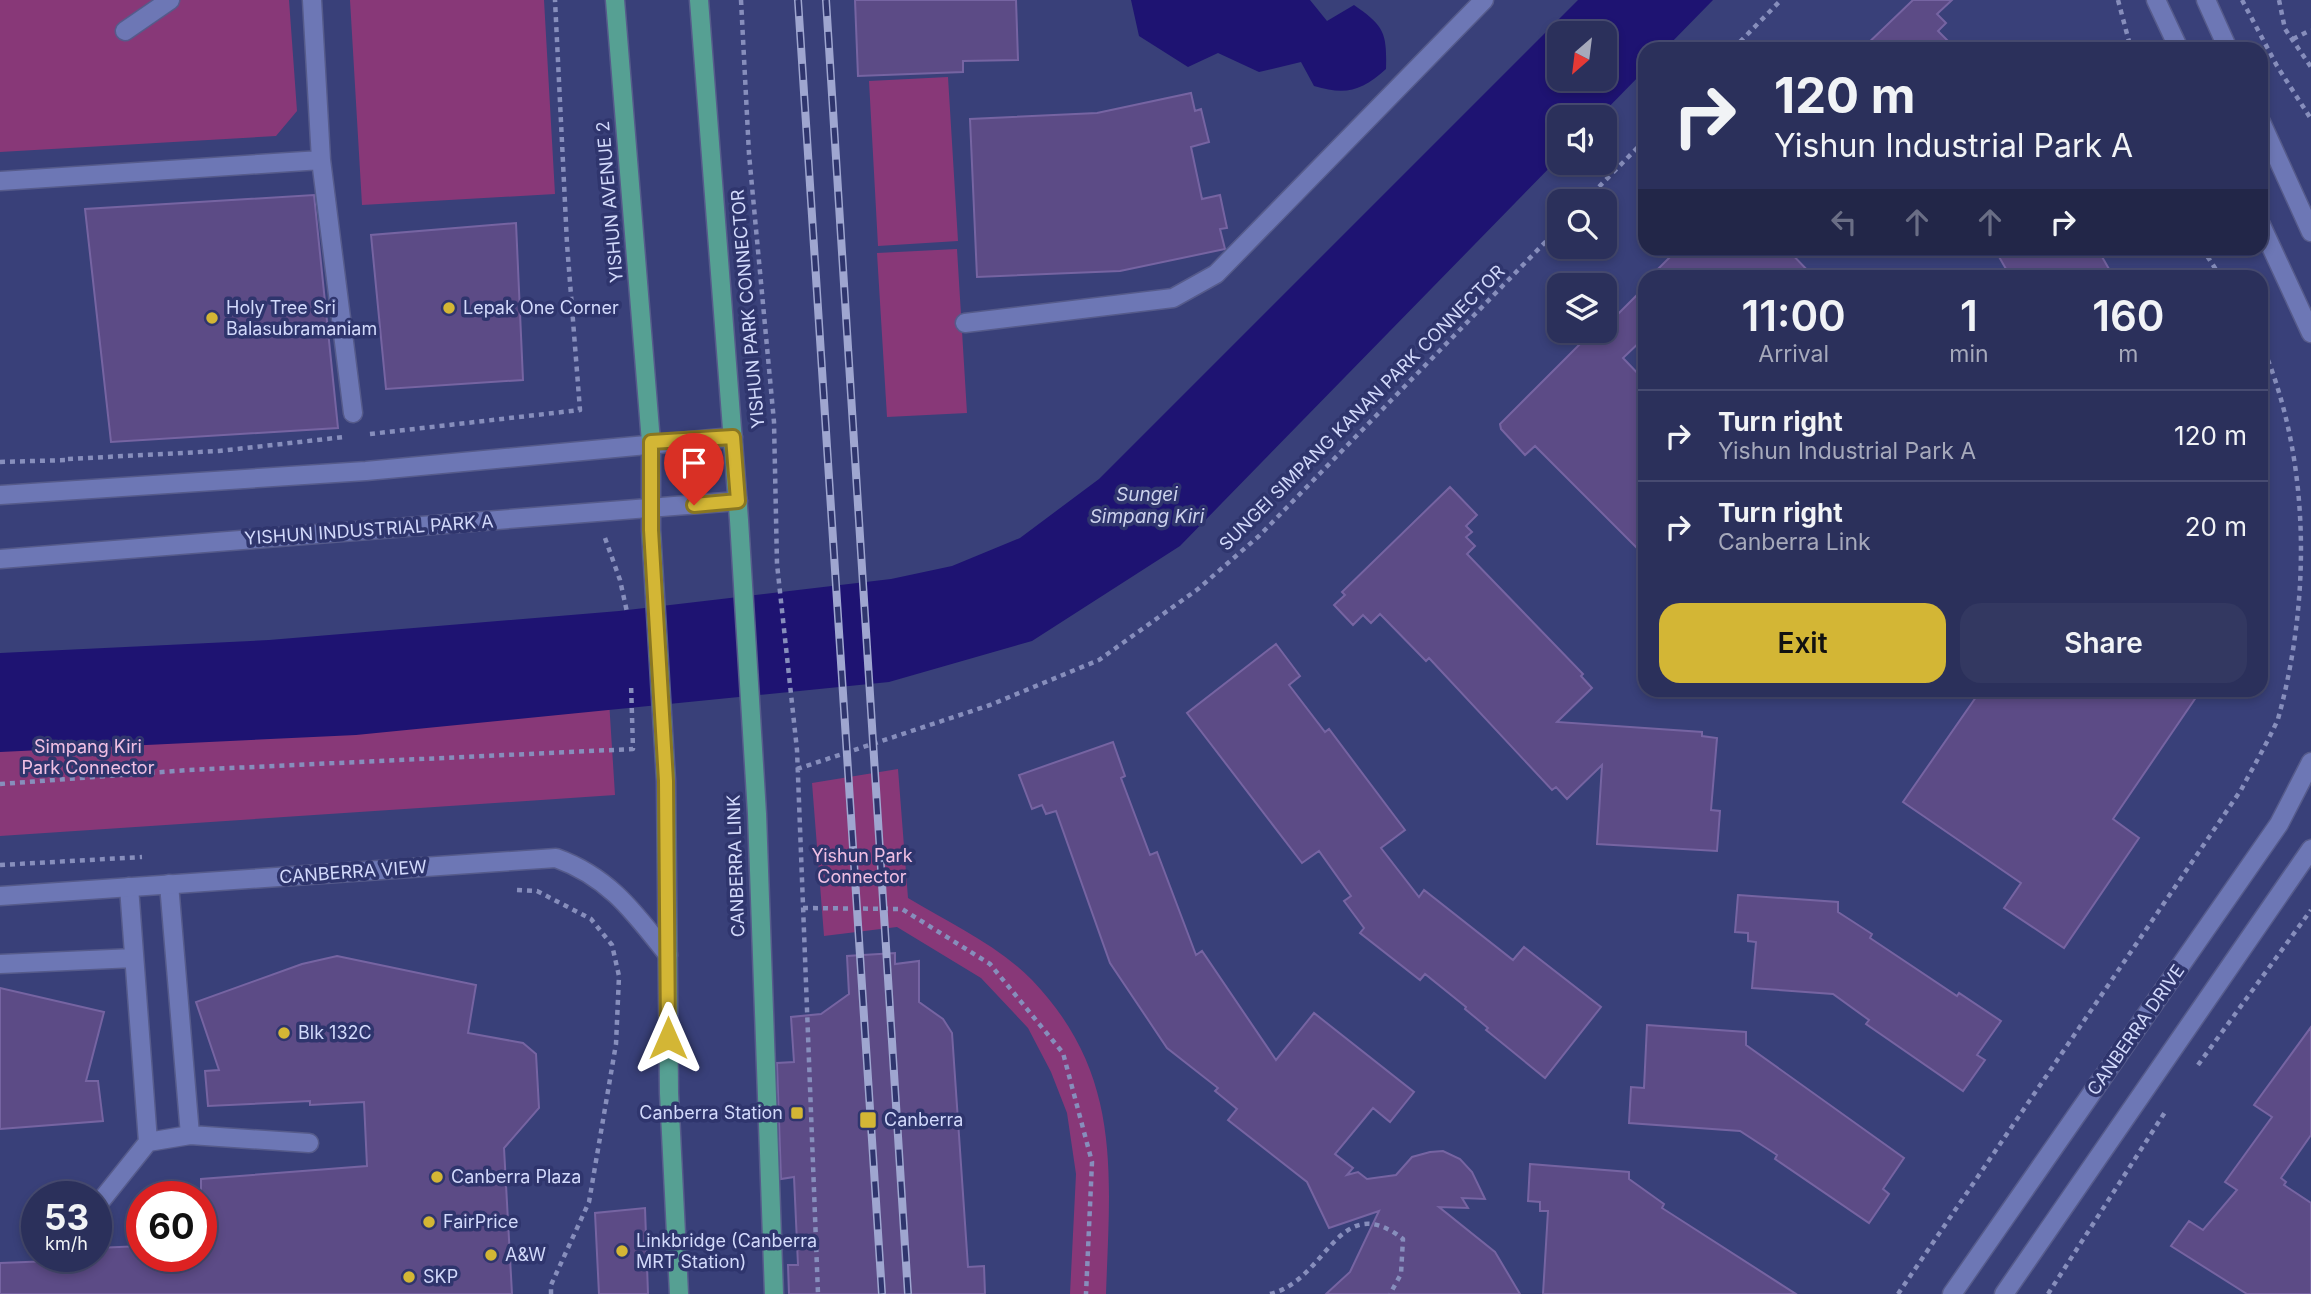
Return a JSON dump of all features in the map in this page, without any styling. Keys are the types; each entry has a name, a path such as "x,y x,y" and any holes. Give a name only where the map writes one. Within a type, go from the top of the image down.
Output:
{"main road":[{"name":"YISHUN AVENUE 2","path":"615,0 651,442"},
{"path":"699,0 733,437"},
{"name":"CANBERRA LINK","path":"733,437 754,788 774,1294"},
{"path":"651,442 651,530 666,781 669,1094 679,1294"}],"street":[{"path":"125,32 170,0"},
{"path":"312,0 321,160 353,413"},
{"path":"965,323 1173,298 1216,274 1484,0"},
{"path":"2157,0 2176,42"},
{"path":"2206,0 2225,42"},
{"path":"2268,137 2311,232"},
{"path":"0,181 321,160"},
{"path":"2268,240 2311,333"},
{"path":"0,495 366,471 651,442 733,437"},
{"name":"YISHUN INDUSTRIAL PARK A","path":"0,559 738,501"},
{"name":"CANBERRA DRIVE","path":"1952,1294 2279,824 2311,762"},
{"path":"2004,1294 2311,849"},
{"name":"CANBERRA VIEW","path":"0,896 556,858 583,868 610,887 632,909 668,955"},
{"path":"169,884 190,1135"},
{"path":"129,887 148,1142"},
{"path":"0,964 134,958"},
{"path":"112,1187 148,1142 190,1135 309,1143"}],"path":[{"path":"68,459 219,451 580,410 567,244 555,0"},
{"name":"YISHUN PARK CONNECTOR","path":"741,0 749,155 774,422 777,564 797,750 818,1294"},
{"path":"1740,42 1781,0"},
{"path":"2118,0 2130,42"},
{"path":"2242,0 2264,42"},
{"path":"2279,0 2285,29 2311,67"},
{"path":"2292,39 2311,30"},
{"path":"2268,49 2311,119"},
{"path":"1597,189 1638,147"},
{"name":"SUNGEI SIMPANG KANAN PARK CONNECTOR","path":"797,769 990,705 1099,660 1198,589 1259,536 1547,240"},
{"path":"2268,357 2282,385 2297,436"},
{"path":"606,538 629,622"},
{"path":"1898,1294 2241,790 2278,719 2297,658 2305,611"},
{"path":"0,784 190,770 633,749 631,673"},
{"path":"509,889 537,891 591,919 612,945 619,976 616,1044 589,1202 551,1285 551,1294"},
{"path":"803,908 902,909 990,964 1063,1054 1092,1162 1086,1294"},
{"path":"2196,1066 2311,910"},
{"path":"2048,1294 2174,1099"},
{"path":"1270,1294 1281,1292 1309,1273 1343,1230 1366,1223 1388,1227 1403,1239 1401,1275 1390,1294"}],"green space":[{"path":"0,0 289,0 297,111 276,136 0,152"},
{"path":"350,0 544,0 555,194 362,205"},
{"path":"948,77 958,241 878,246 869,81"},
{"path":"957,249 967,413 887,417 877,253"},
{"name":"Simpang Kiri Park Connector","path":"606,653 615,795 0,836 0,691"},
{"name":"Yishun Park Connector","path":"898,769 908,898 973,935 1019,967 1061,1016 1083,1052 1096,1089 1105,1128 1109,1208 1106,1294 1070,1294 1076,1174 1067,1113 1051,1072 1028,1028 981,978 897,927 824,936 812,783"}],"water":[{"path":"1131,0 1310,0 1327,21 1354,5 1382,31 1386,46 1386,69 1369,83 1344,91 1314,86 1301,62 1259,72 1218,53 1188,67 1139,36"},
{"name":"Sungei Simpang Kiri","path":"1578,0 1713,0 1672,42 1638,42 1638,77 1611,105 1547,105 1547,170 1180,546 1032,641 889,682 356,735 0,752 0,653 269,640 619,611 891,579 952,566 1020,538 1099,479 1547,31 1547,91 1617,91 1617,21 1557,21"}],"building":[{"path":"855,0 1016,0 1018,60 963,61 963,72 858,76"},
{"path":"1913,0 1952,0 1937,14 1946,23 1938,31 1949,42 1869,42"},
{"path":"1191,93 1195,111 1201,109 1209,142 1191,147 1202,199 1220,195 1227,228 1220,229 1225,249 1120,271 977,277 970,119 1097,113"},
{"name":"Holy Tree Sri Balasubramaniam","path":"314,195 338,428 111,442 85,209"},
{"name":"Lepak One Corner","path":"516,223 523,380 386,389 371,235"},
{"path":"1671,256 1794,256 1807,270 1657,270"},
{"path":"1999,256 2102,256 2110,270 2007,270"},
{"path":"1638,294 1638,344 1623,358 1638,374 1638,549 1535,446 1525,455 1501,429 1500,424 1581,343 1617,343 1617,315"},
{"path":"1450,487 1477,515 1466,526 1472,532 1466,537 1475,546 1467,554 1583,674 1581,676 1592,688 1557,722 1702,732 1702,736 1717,738 1711,810 1720,811 1717,851 1597,844 1602,765 1567,799 1556,787 1552,790 1429,658 1426,661 1380,614 1371,623 1363,615 1353,625 1334,605 1345,595 1342,592"},
{"path":"1276,644 1300,676 1289,685 1325,732 1329,729 1405,830 1381,848 1419,897 1424,890 1513,960 1524,947 1601,1007 1545,1078 1486,1030 1488,1028 1465,1009 1466,1007 1425,974 1420,980 1360,933 1364,928 1344,901 1351,896 1319,851 1302,863 1187,713"},
{"path":"1976,697 2196,697 2113,819 2139,838 2064,948 2004,908 2021,883 1903,802"},
{"path":"1113,742 1125,776 1121,778 1150,855 1157,852 1196,955 1202,951 1276,1060 1314,1013 1414,1092 1390,1122 1373,1108 1335,1154 1353,1168 1347,1175 1358,1172 1367,1179 1396,1175 1412,1157 1430,1152 1443,1151 1460,1159 1472,1172 1485,1199 1462,1198 1468,1208 1439,1207 1495,1252 1520,1294 1326,1294 1350,1272 1379,1211 1329,1228 1307,1182 1228,1120 1237,1109 1215,1091 1218,1088 1167,1048 1110,963 1056,811 1046,814 1042,805 1032,809 1019,775"},
{"path":"1738,895 1838,902 1838,912 1872,934 1870,938 1957,996 1959,993 2001,1021 1977,1055 1985,1060 1963,1091 1866,1024 1869,1020 1833,994 1752,988 1756,942 1748,941 1748,933 1735,932"},
{"name":"Canberra","path":"895,953 895,964 919,961 919,1002 943,1019 952,1033 968,1267 984,1266 985,1294 789,1294 788,1265 798,1265 794,1177 781,1179 777,1063 794,1062 791,1017 821,1014 849,994 847,956"},
{"path":"337,956 476,985 468,1033 523,1043 536,1054 539,1108 504,1148 512,1294 0,1294 0,1263 21,1262 21,1272 112,1272 112,1247 126,1247 126,1272 217,1272 217,1181 201,1179 367,1166 364,1102 310,1105 310,1101 208,1106 205,1071 219,1070 196,1002 302,964"},
{"path":"0,988 104,1012 86,1081 98,1081 103,1121 0,1129"},
{"path":"1647,1025 1746,1032 1746,1045 1904,1158 1883,1189 1889,1194 1869,1223 1775,1159 1777,1155 1740,1131 1629,1123 1631,1087 1644,1088"},
{"path":"2311,1027 2311,1135 2281,1178 2286,1182 2284,1185 2311,1203 2311,1294 2247,1294 2171,1246 2189,1221 2203,1230 2237,1190 2225,1182 2272,1117 2254,1105"},
{"path":"1530,1164 1629,1172 1629,1179 1664,1204 1662,1208 1796,1294 1543,1294 1548,1211 1540,1211 1540,1202 1528,1201"},
{"name":"Linkbridge (Canberra MRT Station)","path":"645,1208 648,1294 599,1294 595,1213"}],"railway":[{"path":"798,0 882,1294"},
{"path":"826,0 908,1294"}],"place":[{"name":"Lepak One Corner","path":"449,308"},
{"name":"Holy Tree Sri Balasubramaniam","path":"212,318"},
{"name":"Blk 132C","path":"284,1033"},
{"name":"Canberra Station","path":"797,1113"},
{"name":"Canberra","path":"868,1120"},
{"name":"Canberra Plaza","path":"437,1177"},
{"name":"FairPrice","path":"429,1222"},
{"name":"Linkbridge (Canberra MRT Station)","path":"622,1251"},
{"name":"A&W","path":"491,1255"},
{"name":"SKP","path":"409,1277"}],"route":[{"path":"668,1038 666,781 651,530 651,442 733,437 738,501 694,505"}]}
